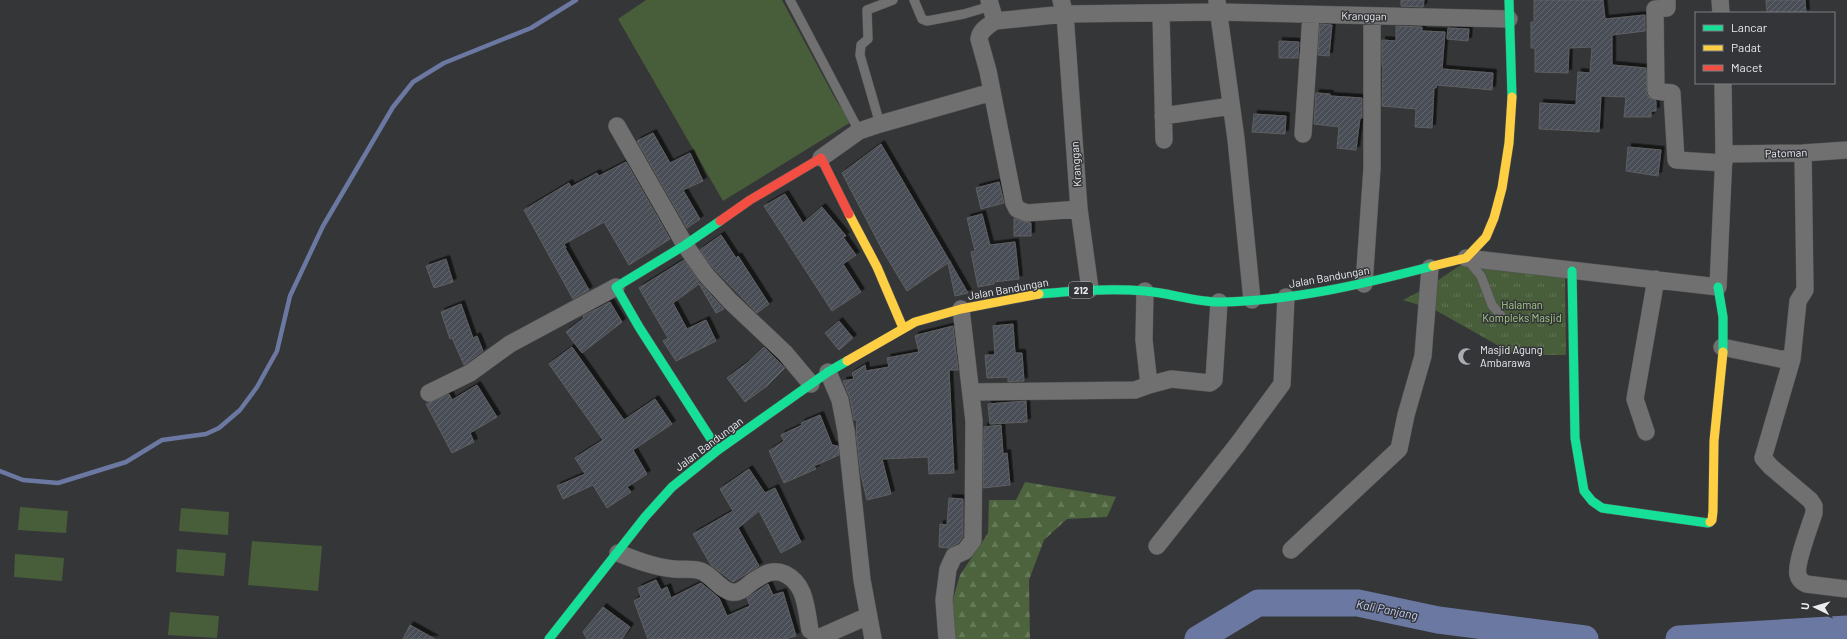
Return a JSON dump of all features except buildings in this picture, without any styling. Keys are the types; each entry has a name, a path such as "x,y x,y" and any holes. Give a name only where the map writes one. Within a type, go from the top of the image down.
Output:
{"main road":[{"path":"1466,258 1486,237 1494,218 1502,188 1509,143 1512,89 1508,0"},
{"path":"718,450 639,327 616,287 684,245 750,200 821,158 838,194 877,267 903,328"},
{"name":"Jalan Bandungan","path":"549,639 618,553 644,517 672,487 718,450 828,372 903,328 930,317 960,309 1030,295 1090,289 1145,290 1219,302 1252,300 1286,297 1364,284 1466,258"},
{"path":"1572,271 1575,438 1584,491 1592,503 1602,508 1701,522 1708,522 1712,520 1713,453 1722,347 1722,297 1718,287"}],"street":[{"name":"Patoman","path":"1667,0 1667,8 1655,9 1656,90 1672,93 1676,160 1724,159 1847,150"},
{"path":"1720,0 1721,12"},
{"path":"1218,6 1240,168 1252,300"},
{"name":"Kranggan","path":"992,9 1063,7 1161,12 1218,6 1311,15 1509,19"},
{"name":"Kranggan","path":"1063,7 1079,209 1090,289"},
{"path":"992,9 983,29 979,34 979,39 992,92 1014,203 1017,209 1027,214 1079,209"},
{"path":"1161,12 1164,140"},
{"path":"1304,134 1311,15"},
{"path":"1364,284 1372,168 1372,16"},
{"path":"1466,258 1718,287 1724,159 1723,84"},
{"path":"821,158 859,131 992,92"},
{"path":"1163,116 1231,106"},
{"path":"617,126 684,245 706,275 730,302 780,348 811,384"},
{"path":"1803,153 1805,290 1798,301 1792,359 1763,458 1771,467 1810,500 1814,506 1814,513 1798,564 1797,574 1800,581 1806,584 1847,589"},
{"path":"1291,550 1399,449 1406,415 1423,356 1430,268"},
{"path":"1646,432 1636,399 1656,279"},
{"path":"429,394 470,373 510,344 616,287"},
{"path":"1145,290 1144,340 1149,384"},
{"path":"1157,546 1237,445 1282,384 1286,297"},
{"path":"972,392 1135,390 1149,384 1171,379 1210,383 1214,380 1219,302"},
{"path":"947,639 944,600 948,569 954,556 965,551 973,540 974,421 972,392 960,309"},
{"path":"1722,347 1780,359 1792,359"},
{"path":"828,372 840,400 846,431 862,580 873,639"},
{"path":"618,553 644,563 701,571 723,588 732,592 738,592 763,575 772,572 781,572 799,584 813,634 868,616"}],"lane":[{"path":"790,0 859,131"},
{"path":"880,124 860,55 861,45 868,39 867,10 893,0"},
{"path":"914,0 922,19 927,21 992,9"},
{"path":"1466,258 1481,276 1492,304 1503,318"}],"green space":[{"path":"646,0 782,0 836,100 851,122 723,201 618,19"},
{"name":"Halaman Kompleks Masjid","path":"1465,262 1565,274 1566,355 1515,355 1435,310 1403,300 1428,287"},
{"path":"1025,482 1116,497 1107,517 1067,519 1044,540 1029,580 1030,639 953,639 951,606 960,575 988,533 989,500 1016,500"},
{"path":"20,507 68,511 66,533 18,530"},
{"path":"181,508 229,512 228,535 179,531"},
{"path":"252,541 322,546 318,591 248,585"},
{"path":"177,549 226,553 224,576 176,572"},
{"path":"15,554 64,558 62,581 14,577"},
{"path":"170,612 219,616 217,638 168,635"}],"waterway":[{"path":"0,471 23,480 58,483 126,462 162,440 206,434 219,428 240,410 257,387 277,351 290,296 323,226 393,107 413,82 444,63 531,28 576,0"},
{"name":"Kali Panjang","path":"1198,639 1258,603 1358,603 1438,620 1585,639"},
{"name":"Kali Panjang","path":"1679,639 1847,629"}],"traffic: fast":[{"path":"1509,0 1512,97"},
{"path":"718,450 639,327 616,287 685,245 720,221"},
{"path":"1039,294 1092,290 1132,290 1154,292 1211,302 1247,301 1301,295 1328,290 1433,266"},
{"path":"1572,271 1575,438 1584,491 1592,501 1602,508 1708,523 1710,522"},
{"path":"1718,287 1723,317 1723,352"},
{"path":"549,639 645,517 672,487 718,450 828,372 847,361"}],"traffic: slow":[{"path":"1433,266 1466,258 1486,237 1494,218 1502,188 1509,143 1512,97"},
{"path":"849,214 877,267 903,328"},
{"path":"847,361 915,322 961,309 1039,294"},
{"path":"1710,522 1712,520 1713,511 1714,441 1723,352"}],"traffic: jam":[{"path":"720,221 750,200 821,158 849,214"}],"place":[{"name":"Masjid Agung Ambarawa","path":"1467,356"}]}
